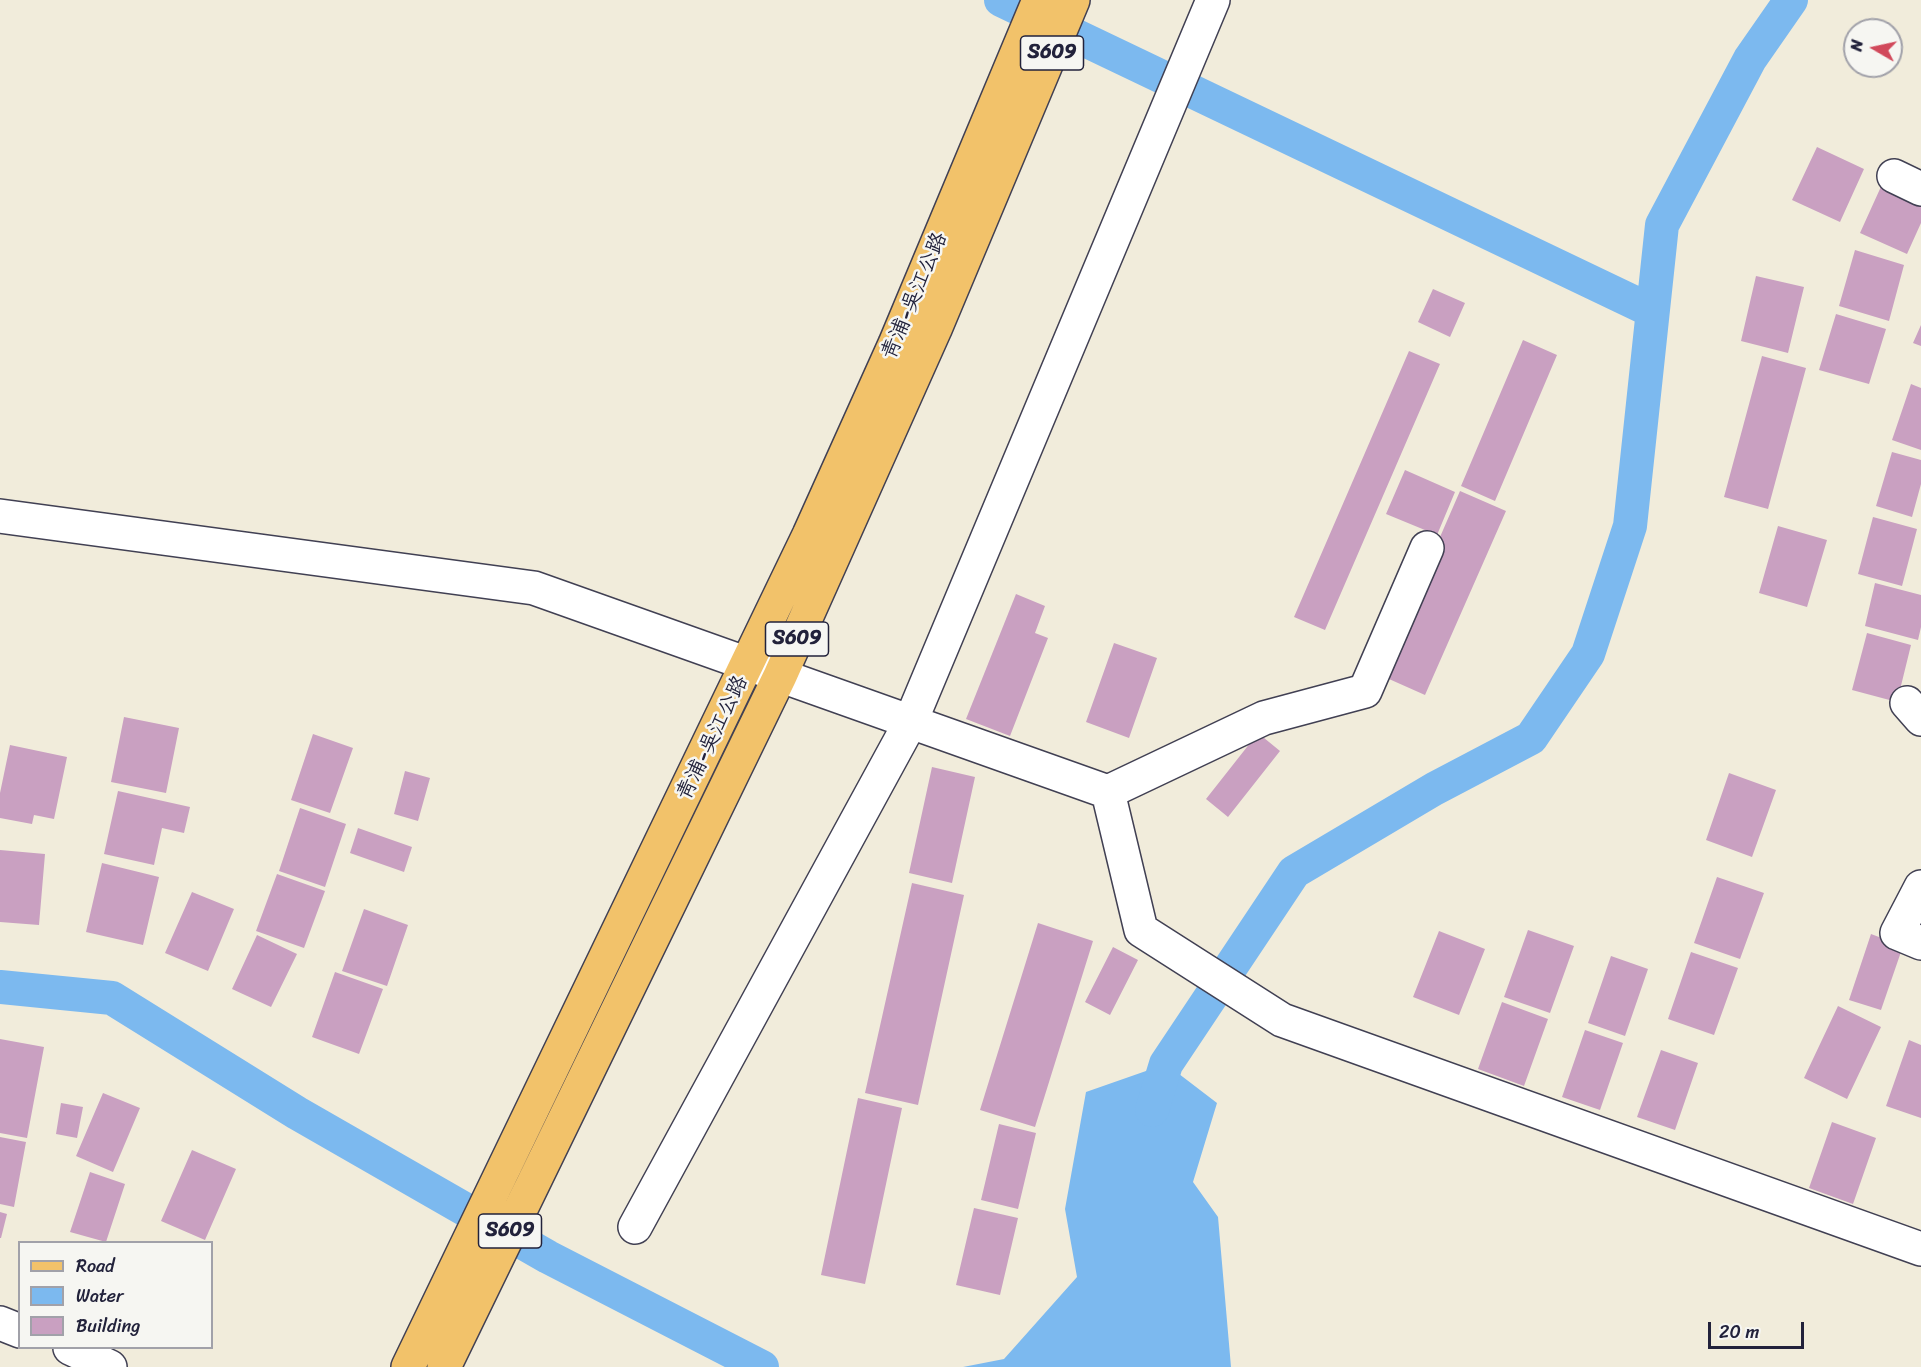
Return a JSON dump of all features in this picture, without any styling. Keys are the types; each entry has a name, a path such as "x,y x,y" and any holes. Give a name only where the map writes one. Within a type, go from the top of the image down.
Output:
{"main road":[{"name":"青浦-吴江公路","path":"408,1367 748,666 895,344 1039,0"},
{"name":"青浦-吴江公路","path":"444,1367 780,676 930,340 1031,105 1073,0"}],"street":[{"path":"636,1227 910,723 1209,10"},
{"path":"0,516 534,588 748,666 1108,792 1264,717 1365,691 1428,548"},
{"path":"1108,792 1141,930 1282,1020 1921,1249"},
{"path":"1921,887 1897,933 1921,943"},
{"path":"74,1349 110,1367"}],"water":[{"path":"1166,1064 1217,1103 1193,1182 1218,1217 1231,1367 963,1367 1004,1359 1077,1277 1065,1209 1086,1092"}],"building":[{"path":"1817,147 1864,169 1840,222 1792,200"},
{"path":"1884,180 1921,196 1921,223 1907,254 1860,233"},
{"path":"1855,250 1904,265 1889,321 1839,306"},
{"path":"1756,276 1804,287 1788,353 1741,341"},
{"path":"1433,289 1465,303 1450,337 1418,322"},
{"path":"1836,314 1886,329 1869,384 1819,370"},
{"path":"1921,325 1921,346 1913,343"},
{"path":"1523,340 1557,355 1495,501 1461,486"},
{"path":"1409,351 1440,364 1325,630 1294,617"},
{"path":"1762,356 1806,368 1768,509 1724,497"},
{"path":"1911,384 1921,388 1921,450 1892,440"},
{"path":"1892,452 1921,460 1921,484 1912,517 1876,506"},
{"path":"1405,470 1455,492 1437,535 1386,514"},
{"path":"1460,491 1506,511 1425,695 1380,675"},
{"path":"1873,517 1917,529 1902,586 1858,574"},
{"path":"1778,526 1827,540 1807,607 1759,593"},
{"path":"1875,583 1921,595 1921,627 1918,640 1865,626"},
{"path":"1016,594 1045,606 1035,633 1048,638 1010,736 966,719"},
{"path":"1867,633 1911,645 1897,702 1852,690"},
{"path":"1114,643 1157,658 1129,738 1086,722"},
{"path":"124,717 179,728 166,793 111,782"},
{"path":"1258,733 1280,751 1228,817 1206,799"},
{"path":"313,734 353,748 330,813 291,800"},
{"path":"10,745 67,757 54,819 34,815 32,824 0,818 0,793"},
{"path":"932,767 975,777 952,883 909,873"},
{"path":"405,771 430,778 418,821 394,814"},
{"path":"1729,773 1776,790 1752,857 1706,840"},
{"path":"118,791 190,807 184,833 162,828 154,865 104,854"},
{"path":"300,808 346,824 325,887 279,871"},
{"path":"358,828 412,847 404,872 350,853"},
{"path":"0,850 45,854 39,925 0,922"},
{"path":"102,863 159,877 143,945 86,932"},
{"path":"277,874 325,891 304,948 256,931"},
{"path":"1717,877 1764,893 1740,959 1694,943"},
{"path":"912,883 964,895 918,1105 865,1093"},
{"path":"192,892 234,909 208,971 165,953"},
{"path":"364,909 408,925 387,986 342,971"},
{"path":"1038,923 1093,941 1035,1127 980,1110"},
{"path":"1528,930 1574,946 1550,1013 1504,997"},
{"path":"1439,931 1485,949 1459,1015 1413,997"},
{"path":"1871,934 1903,946 1881,1010 1849,1000"},
{"path":"257,935 297,954 271,1007 232,989"},
{"path":"1113,947 1138,960 1110,1015 1085,1002"},
{"path":"1691,952 1738,968 1714,1035 1668,1019"},
{"path":"1611,956 1648,969 1625,1036 1588,1023"},
{"path":"335,972 383,989 359,1054 312,1037"},
{"path":"1502,1002 1548,1019 1524,1086 1478,1069"},
{"path":"1838,1006 1881,1027 1847,1099 1804,1078"},
{"path":"1585,1030 1623,1043 1600,1110 1562,1097"},
{"path":"0,1039 44,1047 27,1138 0,1133"},
{"path":"1909,1040 1921,1045 1921,1118 1886,1106"},
{"path":"1661,1050 1698,1063 1675,1130 1637,1117"},
{"path":"103,1093 140,1108 113,1172 76,1156"},
{"path":"858,1098 902,1108 865,1284 821,1275"},
{"path":"61,1103 83,1107 77,1138 56,1134"},
{"path":"1832,1122 1876,1138 1853,1204 1809,1188"},
{"path":"999,1124 1036,1133 1018,1209 981,1200"},
{"path":"0,1137 26,1142 14,1207 0,1204"},
{"path":"192,1150 236,1169 205,1240 161,1221"},
{"path":"90,1172 125,1184 106,1241 70,1232"},
{"path":"974,1208 1018,1218 1000,1295 956,1285"},
{"path":"0,1212 7,1214 1,1238 0,1238"}],"waterway":[{"path":"1001,0 1652,311"},
{"path":"1152,1110 1166,1064 1294,872 1434,789 1531,738 1588,654 1630,526 1662,225 1750,59 1791,0"},
{"path":"0,987 112,998 297,1113 548,1257 762,1367"}]}
